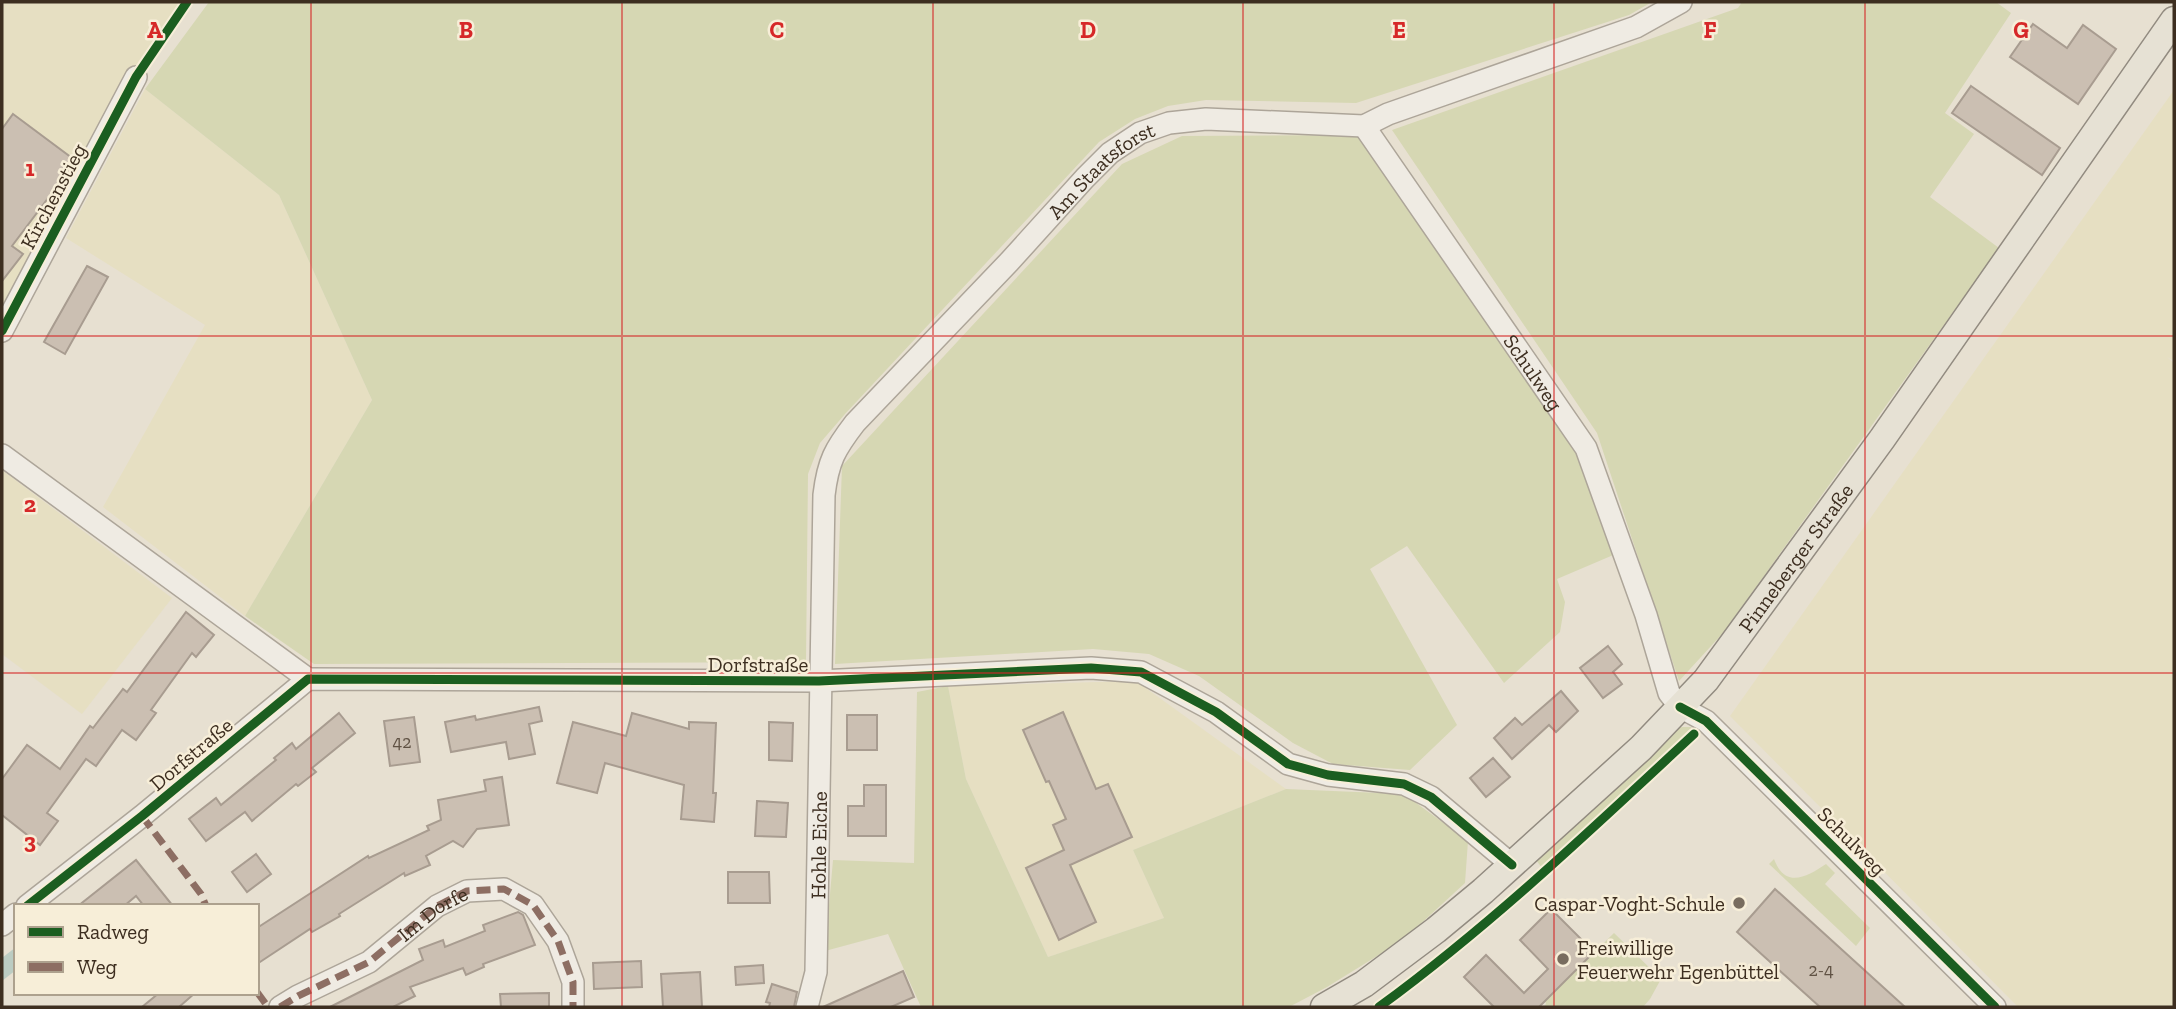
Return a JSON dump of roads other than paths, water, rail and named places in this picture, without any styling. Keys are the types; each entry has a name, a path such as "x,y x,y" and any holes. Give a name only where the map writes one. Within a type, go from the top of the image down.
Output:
{"main road":[{"name":"Pinneberger Straße","path":"1324,1007 1364,984 1428,936 1512,865 1641,748 1720,662 1866,461 2174,20"}],"street":[{"name":"Am Staatsforst","path":"820,681 824,495 827,468 838,444 1110,153 1140,133 1169,123 1206,119 1364,126 1388,114 1636,27 1681,2"},
{"name":"Kirchenstieg","path":"2,331 136,77"},
{"name":"Schulweg","path":"1364,126 1586,448 1646,615 1669,693 1680,707 1706,721 1995,1007"},
{"path":"2,455 308,679"},
{"name":"Dorfstraße","path":"30,904 142,816 308,679 820,681 1091,668 1141,672 1216,712 1288,764 1328,775 1404,784 1431,797 1512,865"},
{"name":"Hohle Eiche","path":"807,1007 816,972 820,681"},
{"name":"Im Dorfe","path":"280,1007 369,962 437,906 467,891 504,889 533,905 558,941 573,982 573,1007"}],"place":[{"name":"Caspar-Voght-Schule","path":"1739,903"},
{"name":"Freiwillige Feuerwehr Egenbüttel","path":"1563,959"}]}
